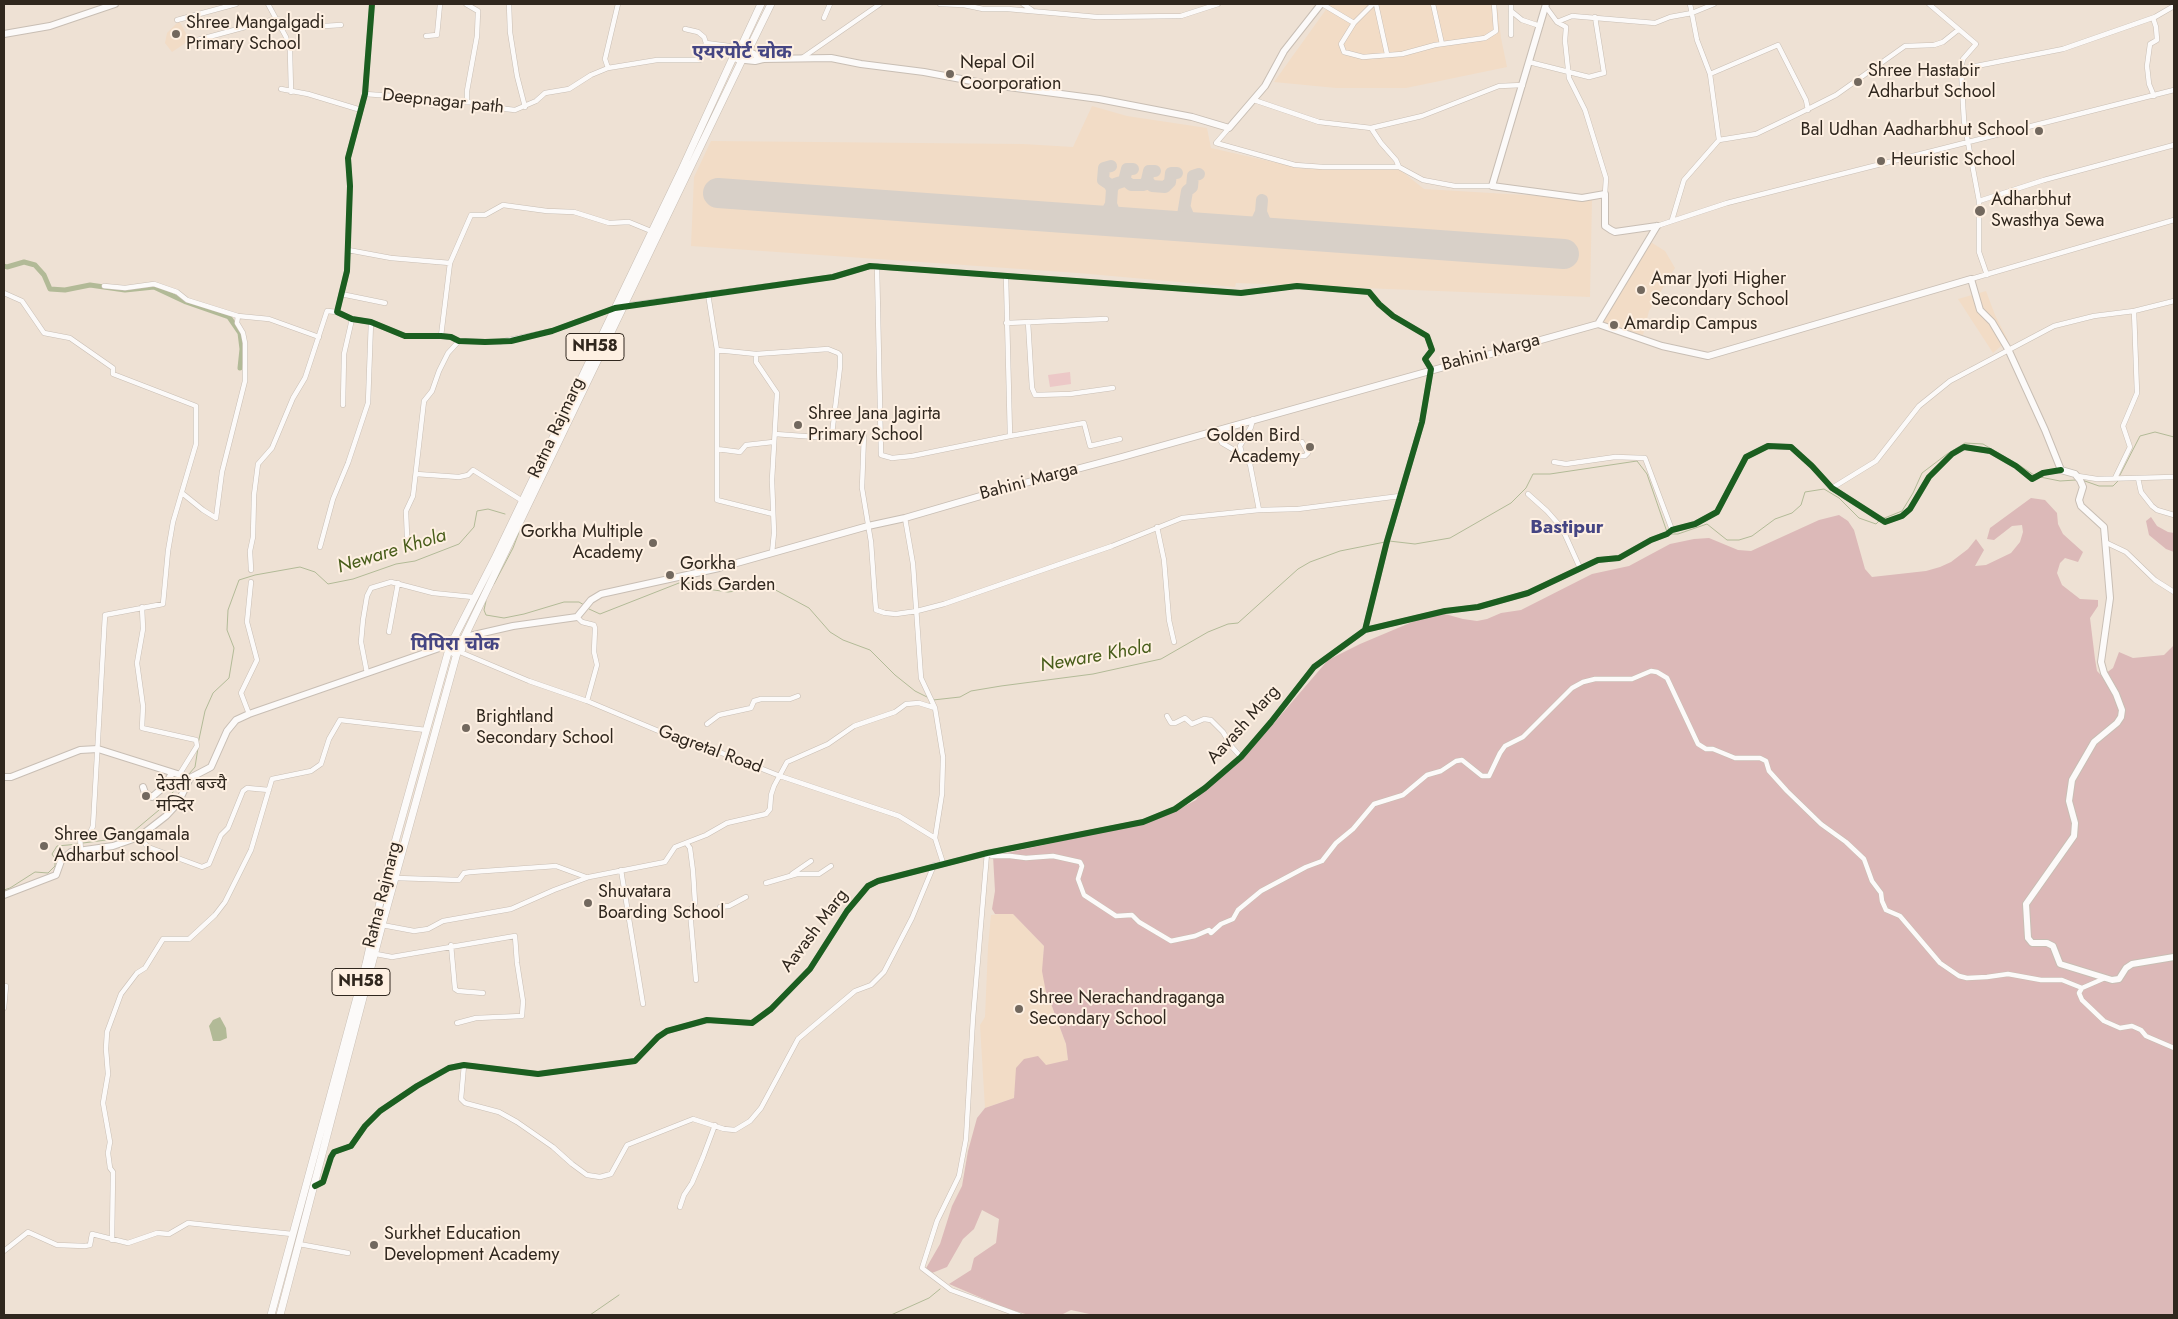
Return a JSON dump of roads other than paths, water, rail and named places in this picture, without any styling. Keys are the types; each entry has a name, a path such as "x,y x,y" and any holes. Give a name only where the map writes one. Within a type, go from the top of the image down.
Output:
{"main road":[{"name":"Ratna Rajmarg","path":"271,1315 363,974 387,871 449,642 454,638 473,597 496,556 521,500 761,4"},
{"name":"Ratna Rajmarg","path":"280,1315 376,954 382,925 459,652 743,60 749,55 748,51 771,4"},
{"path":"743,60 738,51 748,51"},
{"path":"454,638 464,640"},
{"path":"448,647 459,652"}],"street":[{"path":"4,34 50,26 115,4"},
{"path":"177,20 236,4"},
{"path":"268,4 286,37 290,51 291,92"},
{"path":"337,312 347,271 350,186 348,158 365,94 372,4"},
{"path":"426,36 438,34 440,4"},
{"path":"466,4 478,11 477,36 466,102"},
{"path":"509,4 510,32 517,76 525,107"},
{"path":"608,68 605,60 618,4"},
{"path":"824,18 830,4"},
{"path":"802,58 880,4"},
{"path":"940,4 964,5 983,10 1033,11 1098,16 1181,16 1218,4"},
{"path":"1022,4 1033,11"},
{"path":"1354,23 1321,4 1284,51 1265,86 1216,144 1295,165 1399,168 1423,180 1455,186 1492,186 1582,198 1605,194"},
{"path":"1387,54 1375,4 1354,23 1341,44 1344,52 1363,57 1402,54 1442,44 1485,38 1496,31 1494,4"},
{"path":"1433,4 1442,44"},
{"path":"1511,4 1511,35"},
{"path":"1690,4 1697,40 1710,74 1719,140"},
{"path":"1557,22 1572,16 1594,16 1655,23 1670,17 1692,13 1714,4"},
{"path":"1929,4 1976,44 1963,59 1961,69 1964,121 1979,201 1979,252 1987,275"},
{"path":"1546,5 1557,22 1566,27 1568,72 1585,110 1606,178 1605,226 1615,232 1657,226 1727,202 1969,143 2174,90"},
{"path":"1492,186 1546,5"},
{"path":"1961,69 2063,49 2153,18 2174,6"},
{"path":"1511,11 1522,20 1540,26"},
{"path":"1529,62 1589,77 1604,73 1594,16"},
{"path":"2153,18 2157,40 2150,44 2147,66 2149,84 2154,96"},
{"path":"190,42 275,19 308,22 324,26 341,25"},
{"path":"685,29 698,32 704,37 706,43 729,46 738,51"},
{"path":"1672,220 1684,180 1719,140 1756,134 1836,96 1905,46 1934,45 1943,42 1958,30"},
{"name":"Deepnagar path","path":"365,94 421,98 433,105 466,102 506,109 525,107 545,93 569,90 591,75 608,68 657,60 700,60 706,43"},
{"path":"1710,74 1778,45 1806,100 1808,110"},
{"path":"748,51 764,59"},
{"path":"743,60 755,62 764,59 831,58 993,85 1099,99 1192,117 1229,128"},
{"path":"1254,100 1319,122 1372,128 1422,116 1499,86 1522,85"},
{"path":"281,90 308,94 361,110"},
{"path":"1372,128 1381,143 1396,160 1399,168"},
{"path":"1979,201 2044,180 2174,146"},
{"path":"441,336 450,263 471,215 486,215 504,205 547,211 574,212 609,223 629,222 651,231"},
{"path":"1657,226 1598,324 1662,346 1708,356 2174,220"},
{"path":"348,250 391,258 450,263"},
{"path":"877,266 881,455 892,458 912,456 1084,423 1090,446 1120,439"},
{"path":"251,570 250,551 253,537 254,495 258,464 272,448 293,398 308,370 327,311 337,312 352,319 371,322 405,336 441,336 451,337 459,341 511,340 552,331 624,306 833,277 860,268 877,266 1006,276 1063,278 1092,283 1153,285 1241,293 1297,286 1369,292 1393,316 1427,336 1432,350 1425,359 1431,369 1422,422 1400,496 1365,630 1445,611 1478,607 1528,593 1598,560 1619,558 1651,540 1668,534 1672,530 1695,524 1717,512 1746,457 1768,446 1791,447 1832,488 1885,522 1902,516 1910,509 1929,477 1952,454 1964,447 1990,451 2016,466 2032,479 2043,473 2061,470 2078,476 2098,479 2174,477"},
{"path":"1006,276 1010,436"},
{"path":"1972,280 1980,310 1992,322 2008,349 2061,470"},
{"path":"104,286 125,288 154,284 177,292 187,300 238,316 269,319 319,337"},
{"path":"4,293 22,301 44,333 70,338 113,368 113,374 196,406 196,444 168,551 163,604 105,615 94,826 90,834 80,837 81,851"},
{"path":"341,294 385,302"},
{"path":"708,294 717,350 717,500 773,514"},
{"path":"1832,488 1876,461 1919,406 1950,381 2008,349 2054,326 2094,316 2134,311 2174,301"},
{"path":"2116,478 2130,447 2123,426 2137,393 2134,311"},
{"path":"182,494 216,518 222,472 245,381 245,343 243,333 237,323 238,316"},
{"path":"1006,324 1106,318"},
{"path":"343,405 344,354 352,319"},
{"path":"320,547 333,498 348,463 368,402 371,322"},
{"path":"1028,322 1032,388 1035,395 1070,394 1113,388"},
{"name":"Bahini Marga","path":"577,617 586,604 601,594 718,568 868,526 905,518 1029,481 1598,324"},
{"path":"407,536 406,511 413,496 424,401 432,391 448,353 459,341"},
{"path":"717,350 756,354 828,349 838,353 840,367 832,434"},
{"path":"756,354 756,362 777,392 773,442 774,533 772,553"},
{"path":"1253,420 1251,427 1241,442 1240,450 1250,464 1259,510"},
{"path":"1215,431 1222,443 1242,454"},
{"path":"775,434 816,437 857,432 864,434 862,488 871,542 876,610 896,614 944,604 1025,577 1112,546 1182,518 1259,510 1298,509 1400,496"},
{"path":"717,449 740,452 746,444 773,442"},
{"path":"1250,464 1253,460 1266,458 1305,456 1308,452 1302,442"},
{"path":"1554,462 1566,464 1615,457 1644,458 1672,530"},
{"path":"416,474 459,477 468,475 473,470 521,500"},
{"path":"2078,476 2083,485 2080,504 2103,525 2110,598 2105,626 2102,666 2120,702 2121,717 2117,723 2094,742 2072,780 2069,801 2075,823 2074,836 2028,901 2025,909 2028,938 2030,942 2051,944 2055,948 2057,960 2060,964 2105,978 2117,979 2132,964 2174,957"},
{"path":"2138,478 2141,492 2152,506 2157,510 2174,515"},
{"path":"1528,494 1562,528 1580,568"},
{"path":"905,518 913,564 921,678 935,708 944,770 935,838 943,863"},
{"path":"1156,527 1164,560 1169,620 1174,642"},
{"path":"2106,543 2126,552 2155,580 2174,592"},
{"path":"249,714 241,693 257,660 247,622 251,582"},
{"path":"367,673 361,642 367,596 371,588 392,582 433,594 473,597"},
{"path":"390,632 398,583"},
{"path":"142,607 143,629 138,662 143,706 142,728 196,740 197,746 180,775"},
{"path":"464,640 513,626 577,617 582,622 594,625 594,652 597,665 587,701"},
{"name":"Aavash Marg","path":"315,1186 323,1182 334,1152 351,1146 365,1126 380,1111 438,1073 449,1068 464,1065 538,1074 635,1061 658,1037 667,1031 707,1020 742,1024 756,1022 810,969 847,912 868,886 886,877 934,865 1143,822 1175,809 1191,800 1241,757 1271,722 1314,666 1365,630"},
{"path":"4,895 56,875 61,861 71,852 113,846 139,837 166,816 178,803 190,778 211,767 228,731 236,720 367,673 448,647"},
{"name":"Gagretal Road","path":"459,652 529,681 587,701 624,718 704,746 780,776 892,813 935,838"},
{"path":"1019,1315 951,1290 922,1268 937,1221 959,1176 966,1139 972,1018 987,853 992,856 1026,858 1053,856 1080,862 1082,866 1078,879 1084,894 1116,916 1132,915 1139,922 1171,941 1195,936 1209,930 1212,933 1221,924 1233,919 1238,910 1261,891 1306,867 1322,861 1336,842 1353,829 1374,804 1403,795 1427,775 1441,771 1456,761 1462,760 1482,776 1489,776 1505,746 1523,737 1572,688 1583,682 1596,679 1632,679 1652,671 1663,674 1671,682 1698,744 1706,749 1713,749 1735,758 1760,758 1766,761 1769,771 1787,791 1826,828 1846,842 1864,859 1872,881 1881,893 1886,910 1900,916 1932,954 1953,972 1967,978 2008,974 2040,980 2062,980 2082,988"},
{"path":"707,724 719,715 751,708 754,701 769,698 790,699 798,696"},
{"path":"382,925 414,931 428,929 443,921 510,909 589,877 664,862 675,847 687,844 727,823 766,814 770,809 771,795 787,762 828,744 854,726 895,712 911,702 935,708"},
{"path":"1167,716 1171,723 1176,723 1185,718 1192,724 1204,719 1211,720 1223,732 1241,757"},
{"path":"112,1240 113,1172 110,1168 108,1153 110,1142 103,1103 108,1074 107,1032 121,994 137,973 145,968 163,939 189,939 215,915 225,902 251,850 260,825 272,779 311,771 321,764 329,739 340,720 426,730"},
{"path":"4,777 11,777 80,750 98,749 190,778"},
{"path":"143,787 144,793 152,797 164,786 172,773"},
{"path":"139,837 148,848 202,867 209,864 221,835 228,828 243,791 248,788 269,790"},
{"path":"687,844 690,848 693,871 695,903 690,911 696,980"},
{"path":"791,875 811,860"},
{"path":"464,1065 461,1100 465,1103 499,1112 518,1122 587,1175 600,1177 611,1174 627,1145 693,1120 724,1129 735,1130 750,1121 761,1108 798,1039 856,991 871,985 884,972 912,918 934,865"},
{"path":"396,878 459,880 464,873 556,866 582,877 589,877"},
{"path":"766,883 791,875 819,874 831,866"},
{"path":"621,870 643,1004"},
{"path":"720,908 729,906 746,897"},
{"path":"376,954 392,956 515,936 517,963 524,1001 522,1016 476,1018 457,1023"},
{"path":"451,945 455,989 458,991 483,993"},
{"path":"2105,978 2082,988 2079,993 2082,1000 2104,1021 2120,1028 2132,1026 2146,1036 2174,1048"},
{"path":"4,987 6,986 4,1008"},
{"path":"680,1207 703,1158 715,1126"},
{"path":"4,1251 28,1232 57,1244 90,1245 92,1234 128,1243 157,1234 169,1234 188,1223 292,1234"},
{"path":"299,1244 348,1253"}],"waterway":[{"path":"4,266 7,267 24,262 35,265 44,275 50,289 65,290 90,285 125,290 154,287 186,302 229,317 240,333 242,349 240,368"},
{"name":"Neware Khola","path":"2120,475 2140,436 2155,432 2174,437"},
{"name":"Neware Khola","path":"1882,519 1902,511 1922,473 1965,443 1983,444 2015,463"},
{"name":"Neware Khola","path":"1389,541 1415,544 1450,538 1511,503 1526,488 1533,474 1550,474 1637,461 1647,474 1667,532"},
{"name":"Neware Khola","path":"2019,465 2034,475"},
{"name":"Neware Khola","path":"2040,477 2060,481 2076,480"},
{"name":"Neware Khola","path":"2082,480 2099,486 2113,486 2118,481"},
{"name":"Neware Khola","path":"1669,534 1678,534 1707,524 1727,540 1739,540 1752,536 1775,519 1792,513 1801,505 1805,492 1824,489 1839,498 1859,518 1876,524 1879,521"},
{"name":"Neware Khola","path":"198,744 205,711 213,693 229,678 234,648 227,630 228,610 239,580 255,575 300,567 315,572 328,584 353,579 396,564 415,561 459,544 474,527 477,511 488,509 505,514"},
{"name":"Neware Khola","path":"494,584 513,548 521,527"},
{"name":"Neware Khola","path":"933,700 960,697 971,691 1001,686 1093,674 1161,659 1208,632 1228,624 1238,623 1298,569 1310,562 1340,551 1385,542"},
{"name":"Neware Khola","path":"589,609 600,614 679,583 692,583 700,588 728,592 770,587 809,608 830,632 843,640 870,650 895,675 915,691 927,697"},
{"name":"Neware Khola","path":"486,601 484,610 486,615 504,618 564,602 579,602 584,605"},
{"name":"Neware Khola","path":"189,774 195,767 198,748"},
{"name":"Neware Khola","path":"83,843 114,839 134,831 159,810 184,778"},
{"name":"Neware Khola","path":"4,890 35,872 48,873 55,866 55,859 52,854 57,846 79,844"},
{"path":"891,1315 929,1298 940,1289"},
{"path":"590,1315 619,1295"}],"place":[{"name":"Shree Mangalgadi Primary School","path":"176,34"},
{"name":"Nepal Oil Coorporation","path":"950,74"},
{"name":"Shree Hastabir Adharbut School","path":"1858,82"},
{"name":"Bal Udhan Aadharbhut School","path":"2039,131"},
{"name":"Heuristic School","path":"1881,161"},
{"name":"Adharbhut Swasthya Sewa","path":"1980,211"},
{"name":"Amar Jyoti Higher Secondary School","path":"1641,290"},
{"name":"Amardip Campus","path":"1614,325"},
{"name":"Shree Jana Jagirta Primary School","path":"798,425"},
{"name":"Golden Bird Academy","path":"1310,447"},
{"name":"Gorkha Multiple Academy","path":"653,543"},
{"name":"Gorkha Kids Garden","path":"670,575"},
{"name":"Brightland Secondary School","path":"466,728"},
{"name":"देउती बज्यै मन्दिर","path":"146,796"},
{"name":"Shree Gangamala Adharbut school","path":"44,846"},
{"name":"Shuvatara Boarding School","path":"588,903"},
{"name":"Shree Nerachandraganga Secondary School","path":"1019,1009"},
{"name":"Surkhet Education Development Academy","path":"374,1245"}],"district":[{"name":"एयरपोर्ट चोक","path":"742,53"},
{"name":"Bastipur","path":"1567,528"},
{"name":"पिपिरा चोक","path":"455,645"}]}
